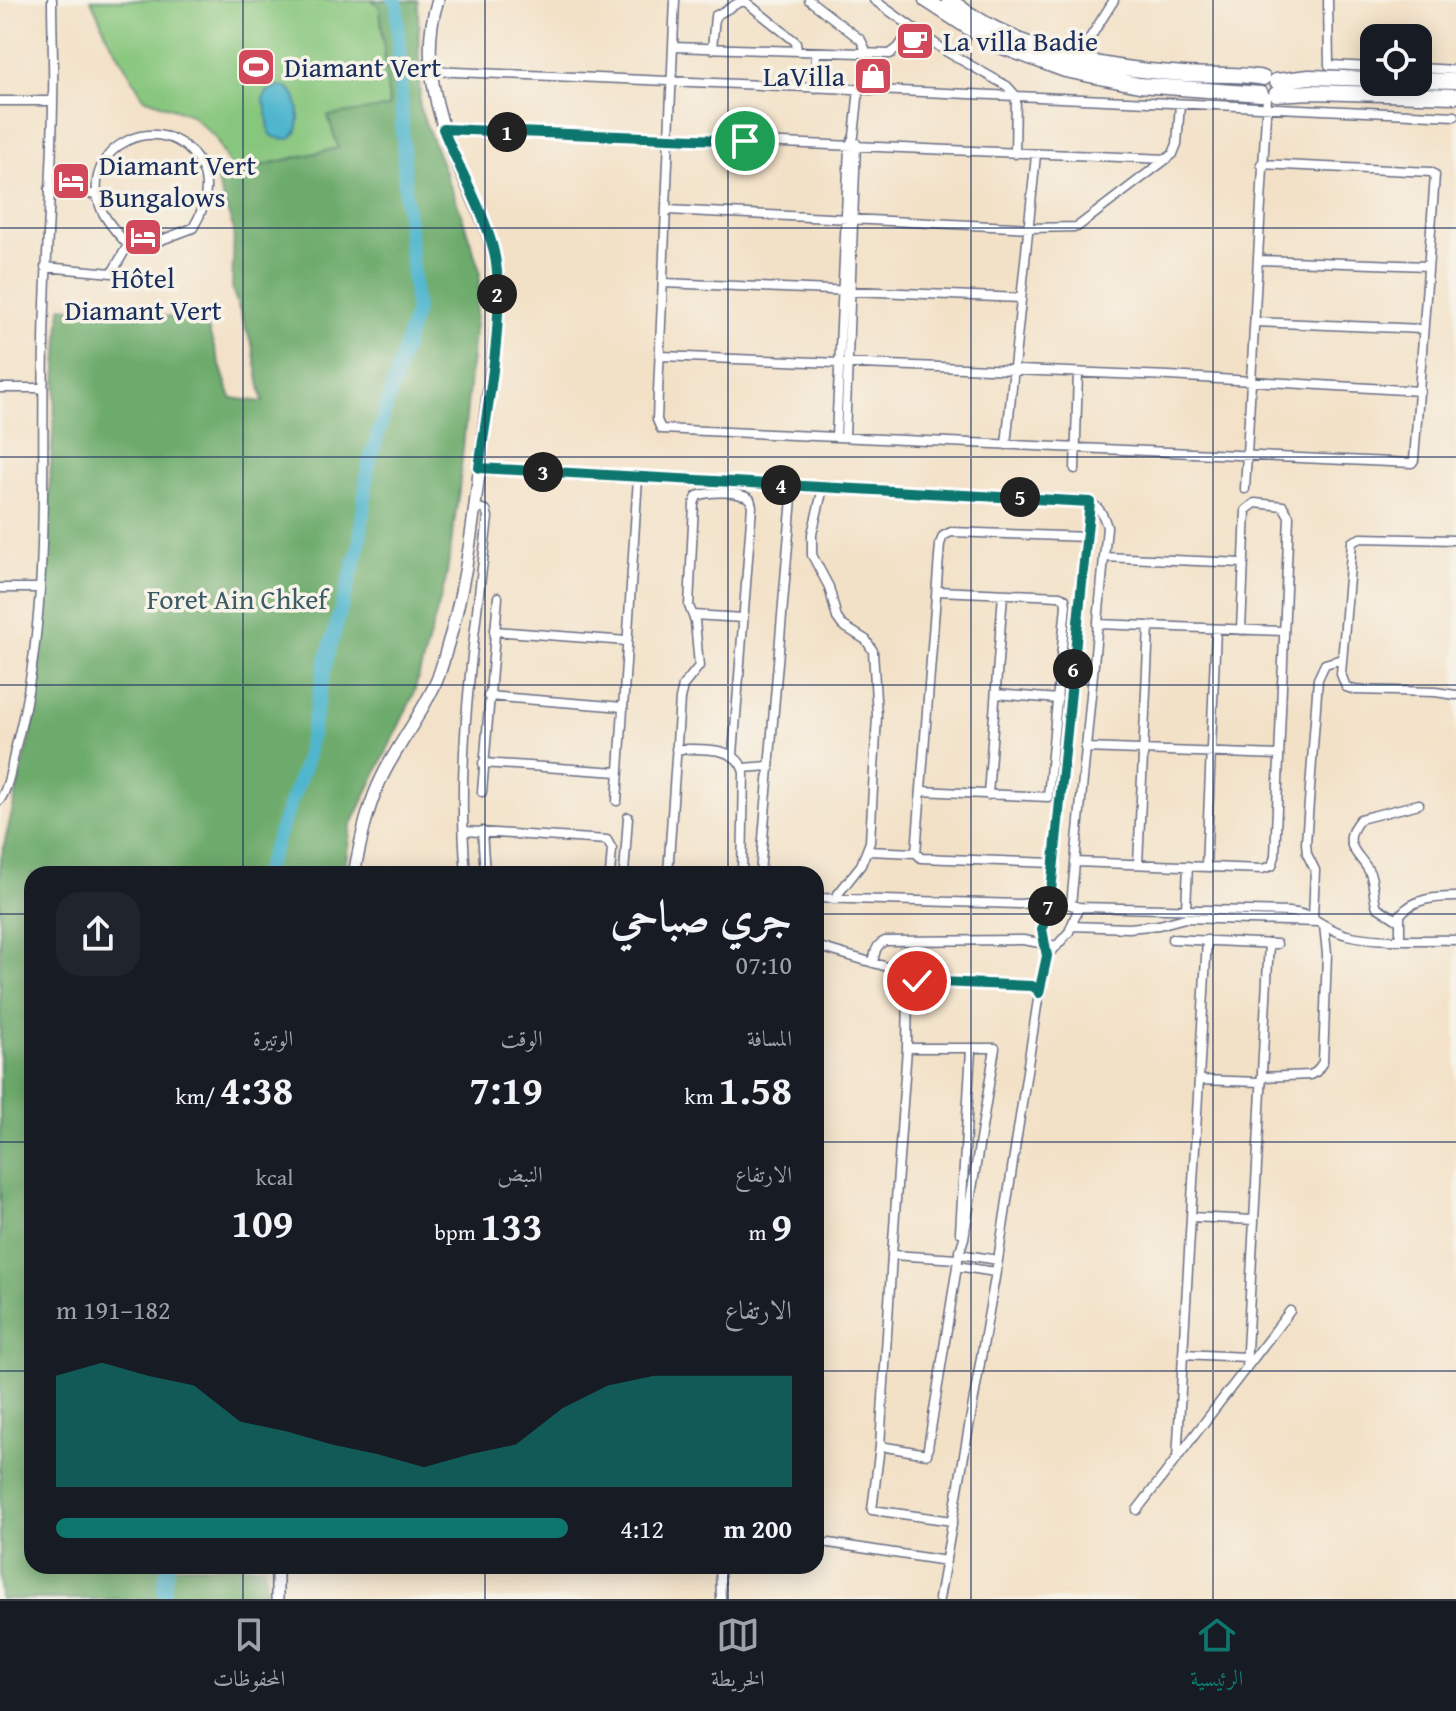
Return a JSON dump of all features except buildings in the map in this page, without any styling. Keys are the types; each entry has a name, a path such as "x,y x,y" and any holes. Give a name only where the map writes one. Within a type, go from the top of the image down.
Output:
{"highway":[{"path":"926,0 992,43 1065,70 1139,85 1268,92 1456,96"},
{"path":"949,0 1002,34 1076,61 1268,92 1298,77 1360,79"},
{"path":"1432,80 1456,81"}],"street":[{"path":"0,800 20,731 33,665 40,588 44,509 45,267 53,101 52,0"},
{"path":"356,866 368,812 382,777 437,679 470,552 494,343 497,275 493,250 484,221 443,129 432,71 431,33 438,0"},
{"path":"675,0 657,420 661,429 1408,465 1414,460 1436,181 1431,172 1261,164"},
{"path":"809,0 861,40 867,53"},
{"path":"874,0 947,52 1007,86 1016,96 1015,154"},
{"path":"1076,61 1114,0"},
{"path":"1328,0 1329,65 1360,66"},
{"path":"712,49 715,16 740,2 746,2 796,42 797,51"},
{"path":"673,47 890,54 912,28"},
{"path":"815,88 816,52"},
{"path":"1432,69 1456,70"},
{"path":"432,71 1180,104 1268,92 1455,116"},
{"path":"840,437 853,147 859,89"},
{"path":"1245,489 1261,164 1268,92"},
{"path":"0,101 53,101"},
{"path":"667,210 1030,228 1077,227 1176,149 1180,104"},
{"path":"443,129 1167,159"},
{"path":"159,134 173,138 188,147 203,170 205,201 193,228 148,245 128,245 101,209 99,169 114,148 127,140 159,134"},
{"path":"1006,445 1036,155"},
{"path":"49,189 98,195"},
{"path":"45,267 112,273 128,245"},
{"path":"1258,260 1428,266"},
{"path":"663,283 1021,298"},
{"path":"1255,322 1423,329"},
{"path":"661,356 1420,391"},
{"path":"1075,469 1078,373"},
{"path":"0,388 43,388"},
{"path":"479,468 1090,502 1101,511 1107,527 1075,862 1075,906 1072,926 1047,956"},
{"path":"617,801 638,478"},
{"path":"725,494 726,482"},
{"path":"761,866 793,486"},
{"path":"823,488 812,534 812,555 829,587 837,618 842,625 866,640 874,656 877,716 872,826 867,851 861,865 834,899"},
{"path":"669,866 681,692 699,666 693,615 689,606 695,498 700,494 746,496 752,506 733,755"},
{"path":"939,1599 1047,956 1043,921 1050,901 1090,502"},
{"path":"1075,862 1262,869 1272,866 1275,856 1289,516 1286,508 1255,503 1247,507 1241,630"},
{"path":"466,866 462,771 467,688 488,517 486,510 475,507"},
{"path":"916,853 941,540 947,533 1087,537"},
{"path":"1456,540 1361,538 1352,542 1342,659 1342,679 1350,689 1456,695"},
{"path":"1104,557 1243,563"},
{"path":"0,588 40,588"},
{"path":"921,791 1048,797 1058,699 1065,599 1060,596 937,591"},
{"path":"988,795 1003,594"},
{"path":"482,792 498,597"},
{"path":"693,615 743,618"},
{"path":"1097,624 1284,631"},
{"path":"1138,864 1149,626"},
{"path":"1206,867 1216,629"},
{"path":"494,631 627,641"},
{"path":"1199,1080 1262,1080 1310,1075 1323,1062 1327,954 1319,922 1315,870 1307,854 1306,843 1318,679 1325,664 1342,659"},
{"path":"996,694 1058,699"},
{"path":"488,696 623,707"},
{"path":"1085,748 1279,755"},
{"path":"676,749 723,752 733,755 743,768 742,866"},
{"path":"483,763 618,772"},
{"path":"743,768 769,766"},
{"path":"1399,921 1377,907 1369,870 1355,855 1352,837 1360,819 1419,804"},
{"path":"625,866 628,817"},
{"path":"464,831 607,840 612,849 611,866"},
{"path":"482,831 484,866"},
{"path":"867,851 916,853 921,858 1053,863"},
{"path":"1186,909 1188,866"},
{"path":"1400,939 1399,921 1409,906 1437,897 1456,897"},
{"path":"824,898 1019,904 1050,901 1075,906 1289,912 1353,936 1456,940"},
{"path":"1072,926 1129,928 1185,918 1319,922"},
{"path":"1172,939 1273,943 1246,1369"},
{"path":"873,963 875,951 885,941 1023,940 1057,946"},
{"path":"1177,1459 1207,940"},
{"path":"824,948 900,971 909,983 880,1446 872,1510 953,1521"},
{"path":"909,983 1032,986 1039,993"},
{"path":"907,1048 995,1048 958,1260"},
{"path":"880,1446 927,1454 958,1260 971,1049"},
{"path":"1191,1217 1254,1220"},
{"path":"892,1255 998,1260"},
{"path":"958,1260 995,1272"},
{"path":"1137,1510 1290,1311"},
{"path":"1183,1354 1246,1357"},
{"path":"829,1543 946,1561"},
{"path":"277,1574 277,1599"},
{"path":"720,1574 721,1599"}],"green space":[{"name":"Diamant Vert","path":"91,0 372,0 380,6 389,107 338,148 233,172 215,137 191,115 144,98 108,37"},
{"name":"Foret Ain Chkef","path":"372,0 418,1 420,109 480,271 459,490 446,579 413,696 351,826 345,866 24,866 24,1574 265,1574 267,1599 0,1599 0,862 35,716 61,307 205,320 231,398 263,402 253,348 232,289 234,230 215,176 338,148 328,116 389,107 380,7"}],"water":[{"path":"279,86 291,92 298,104 298,126 290,139 270,134 263,99 267,92"}],"waterway":[{"path":"267,866 305,764 327,657 359,548 368,467 416,310 405,189 397,3 394,0"},
{"path":"165,1599 166,1574"}],"place":[{"name":"La villa Badie","path":"915,41"},
{"name":"Diamant Vert","path":"256,67"},
{"name":"LaVilla","path":"873,76"},
{"name":"Diamant Vert Bungalows","path":"71,181"},
{"name":"Hôtel Diamant Vert","path":"143,237"}],"route":[{"path":"745,141 443,129 484,221 497,275 494,343 479,468 1090,502 1050,901 1042,929 1047,956 1039,993 1032,986 917,981"}]}
